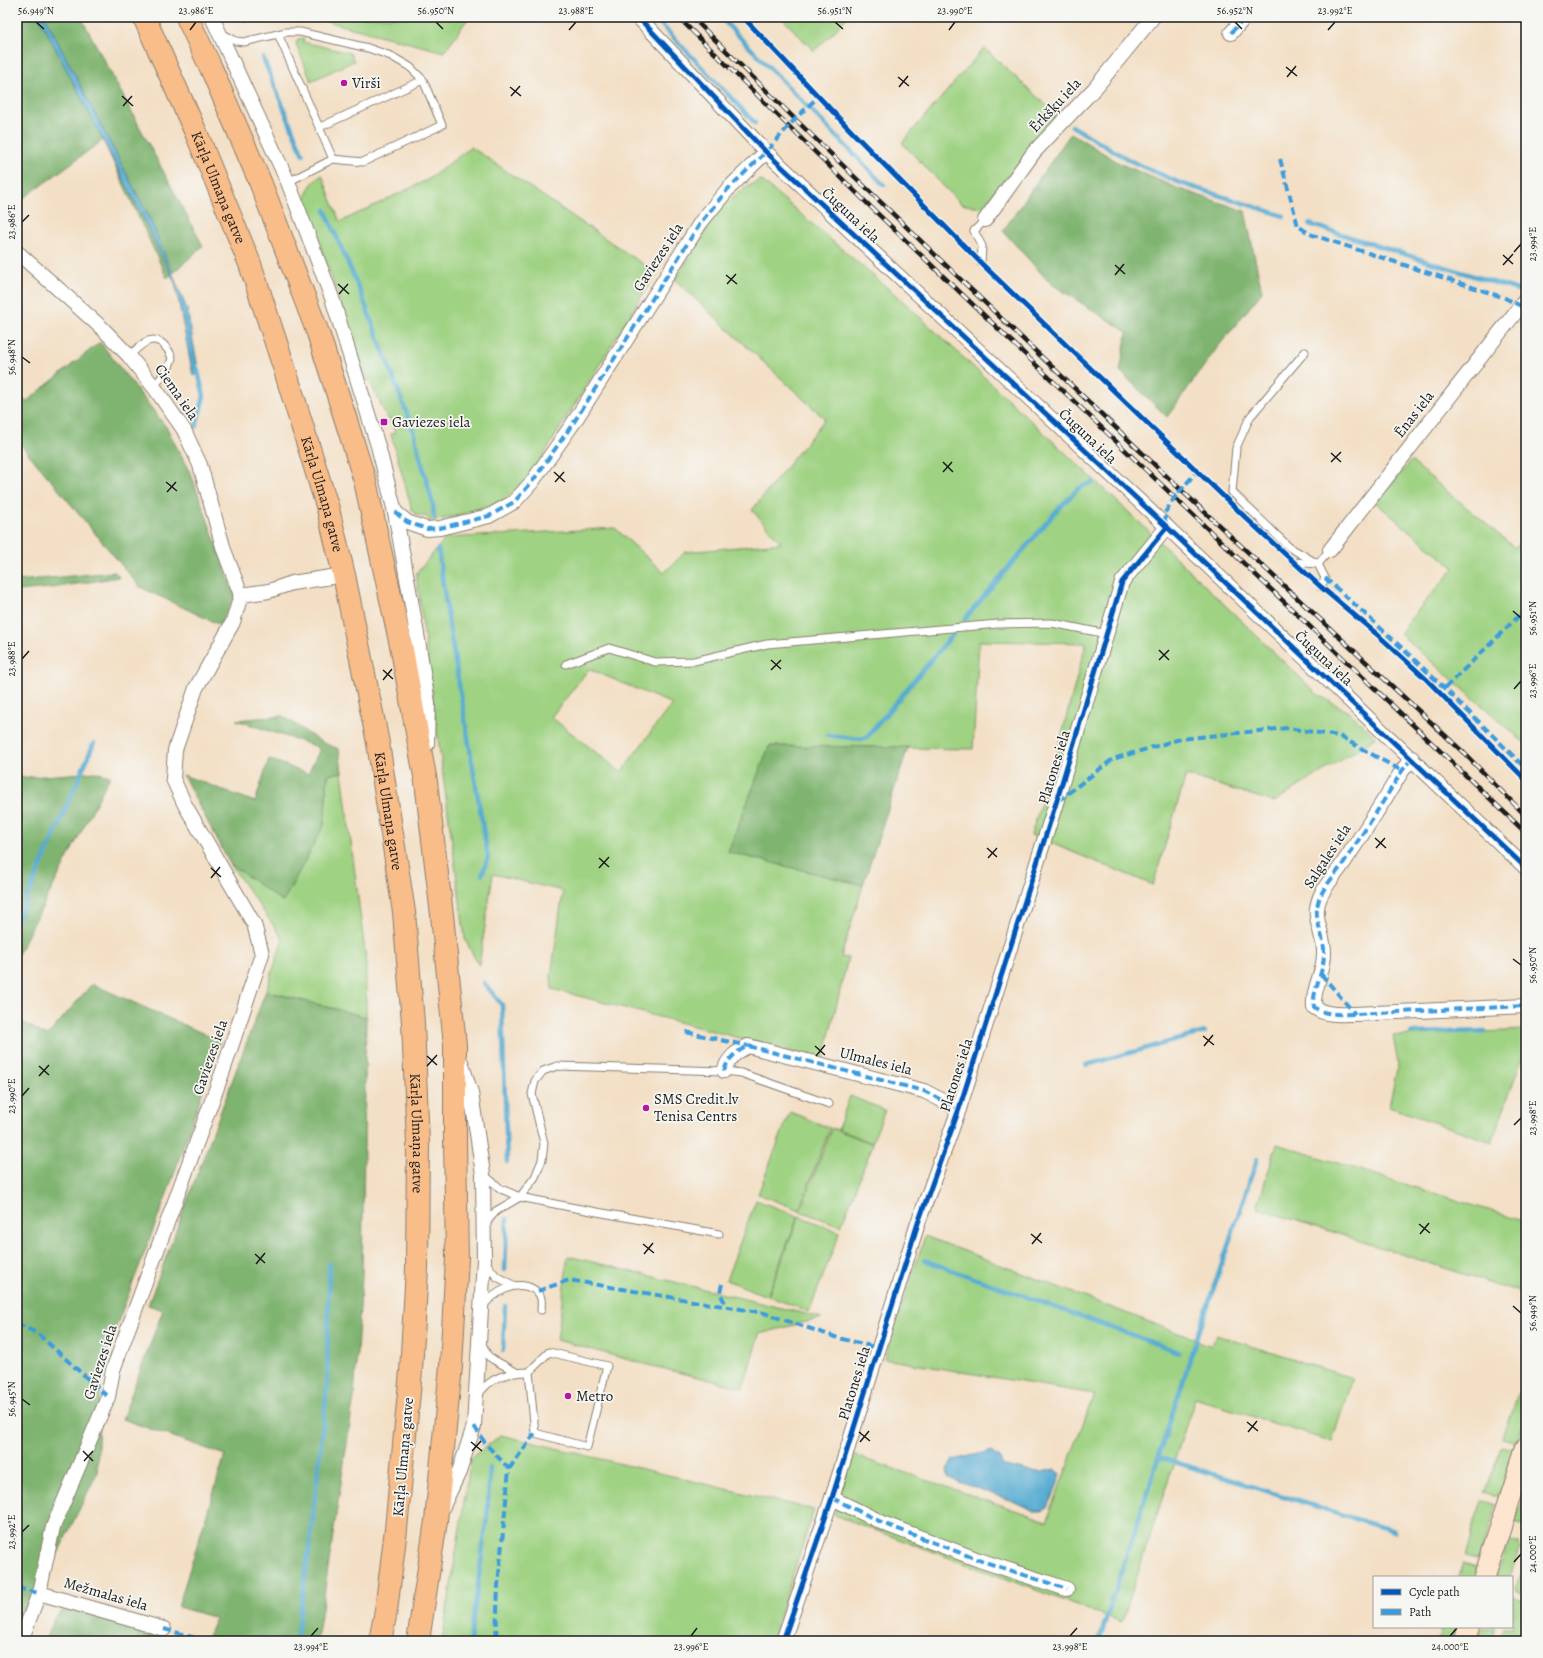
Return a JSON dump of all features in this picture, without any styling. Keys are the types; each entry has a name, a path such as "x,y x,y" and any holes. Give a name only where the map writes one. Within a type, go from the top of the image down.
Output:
{"highway":[{"name":"Kārļa Ulmaņa gatve","path":"144,17 197,136 250,264 284,364 328,509 344,575 378,743 404,912 413,1023 418,1144 417,1269 411,1371 396,1529 386,1611 380,1641"},
{"path":"187,17 211,68 261,184 318,333 344,414 364,481 402,650 426,782 442,915 455,1045 457,1258 451,1366 436,1521 418,1641"}],"street":[{"path":"212,17 288,182 332,298 378,446 395,512 428,703 426,782"},
{"name":"Čuguna iela","path":"638,17 766,152 1167,527 1412,758 1526,868"},
{"name":"Ērkšķu iela","path":"985,220 1034,152 1095,88 1152,17"},
{"path":"1231,33 1245,17"},
{"name":"Gaviezes iela","path":"395,512 406,522 428,529 440,528 489,516 514,502 532,482 574,422 700,222 728,189 766,152"},
{"name":"Ciema iela","path":"17,252 103,329 129,356 154,387 184,430 200,464 224,550 241,595"},
{"name":"Ēnas iela","path":"1330,550 1526,299"},
{"name":"Platones iela","path":"783,1641 832,1498 918,1223 959,1109 1056,803 1122,582 1167,527"},
{"path":"241,595 269,592 292,583 344,575"},
{"name":"Gaviezes iela","path":"21,1641 39,1593 53,1527 108,1397 113,1370 224,1068 262,954 254,924 185,805 173,779 175,750 196,688 233,622 241,595"},
{"name":"Salgales iela","path":"1412,758 1402,771 1344,863 1324,889 1318,902 1316,917 1324,952 1323,966 1313,996 1314,1007 1319,1011 1328,1013 1355,1014 1526,1006"},
{"path":"436,1521 459,1472 474,1426 484,1260 483,1174 471,1093 455,1045"},
{"name":"Ulmales iela","path":"724,1071 726,1063 736,1051 748,1046 924,1091 959,1109"},
{"path":"1484,1576 1526,1448"},
{"path":"832,1498 892,1526 979,1560 1067,1589"},
{"name":"Mežmalas iela","path":"39,1593 164,1629"},
{"path":"1464,1641 1468,1628"}],"lane":[{"path":"220,32 236,41 244,42 286,32 300,32 368,48 392,56 401,61 410,67 423,80 442,125 363,162 333,159 288,182"},
{"path":"278,34 320,126 333,159"},
{"path":"320,126 423,80"},
{"path":"981,263 982,246 974,231 985,220"},
{"path":"129,356 141,344 155,339 170,351 172,358 169,367 154,387"},
{"path":"1305,352 1250,417 1236,448 1232,492 1289,547 1318,564 1325,578 1321,587"},
{"path":"1318,564 1330,550"},
{"path":"1294,562 1318,564"},
{"path":"566,664 609,648 655,662 694,661 767,644 998,624 1052,623 1107,634"},
{"path":"483,1227 496,1211 520,1196 535,1177 542,1160 544,1144 532,1094 535,1081 543,1071 557,1066 724,1071 741,1073 829,1104"},
{"path":"483,1174 501,1190 520,1196 575,1208 719,1234"},
{"path":"484,1260 497,1277 514,1286"},
{"path":"482,1308 489,1299 514,1286 526,1285 538,1291 542,1300 541,1310"},
{"path":"479,1339 488,1356 516,1372"},
{"path":"476,1398 484,1386 491,1380 516,1372 529,1372 549,1352 607,1366 587,1447 535,1432 529,1372"}],"green space":[{"path":"17,17 81,17 203,246 167,278 103,140 17,203"},
{"path":"310,17 469,17 444,52"},
{"path":"781,17 847,17 814,51"},
{"path":"304,38 303,42 350,53 354,61 311,81 296,44 298,39"},
{"path":"984,48 1059,117 981,208 961,204 902,143"},
{"path":"1071,133 1121,164 1177,188 1245,211 1262,292 1217,348 1167,417 1120,371 1127,332 1050,283 1003,231"},
{"path":"471,147 656,273 527,482 501,502 449,518 430,521 428,517 417,515 412,510 391,434 395,433 390,419 387,419 365,373 305,201 310,186 322,175 340,222 429,179"},
{"path":"761,180 905,303 1137,520 1317,694 1351,713 1376,738 1274,802 1186,775 1153,885 1031,835 1057,752 1086,643 979,641 973,749 770,746 728,852 863,885 841,957 848,958 823,1060 552,989 551,976 563,891 493,874 479,966 465,939 416,574 446,538 615,528 664,573 685,552 781,543 752,510 825,419 675,280 722,205 745,188","holes":["589,669 672,704 621,772 551,717"]},
{"path":"100,342 167,428 192,477 235,596 220,625 140,587 17,440 17,393 26,402"},
{"path":"1411,461 1515,548 1526,537 1526,744 1400,634 1408,622 1454,568 1376,503"},
{"path":"115,572 119,577 53,588 17,591 17,581"},
{"path":"283,716 321,742 339,749 342,772 328,775 324,825 283,902 230,864 183,775 255,802 269,759 308,774 319,751 318,747 236,720"},
{"path":"769,746 908,747 863,885 728,852"},
{"path":"96,772 110,776 17,956 17,778"},
{"path":"342,772 366,960 366,1017 266,991 283,939 230,864 283,901 324,825 328,775"},
{"path":"92,984 220,1041 168,1191 101,1366 97,1473 17,1637 17,1019 47,1036"},
{"path":"266,991 366,1017 362,1277 354,1397 317,1641 206,1641 216,1618 178,1607 225,1455 122,1419 163,1310 148,1305"},
{"path":"1526,1030 1526,1047 1492,1142 1389,1107 1398,1064 1393,1036"},
{"path":"850,1096 885,1110 872,1143 838,1129"},
{"path":"790,1112 830,1128 799,1210 758,1194"},
{"path":"832,1128 873,1144 841,1226 800,1211"},
{"path":"1277,1144 1526,1222 1526,1294 1257,1208"},
{"path":"756,1200 798,1216 767,1296 726,1280"},
{"path":"799,1216 840,1232 809,1312 768,1296"},
{"path":"925,1236 1212,1346 1216,1335 1352,1378 1332,1442 1195,1398 1122,1622 834,1515 853,1455 1047,1521 1094,1394 884,1359"},
{"path":"568,1256 822,1318 759,1334 743,1388 644,1364 557,1340"},
{"path":"1520,1388 1526,1390 1526,1414 1517,1442 1503,1438"},
{"path":"501,1435 814,1510 771,1641 442,1641 471,1458"},
{"path":"1502,1446 1514,1449 1499,1497 1485,1493"},
{"path":"1526,1489 1526,1525 1514,1522"},
{"path":"1482,1500 1496,1505 1478,1561 1465,1556"},
{"path":"1509,1540 1519,1543 1520,1547 1510,1576 1496,1576"},
{"path":"1526,1559 1526,1595 1517,1592 1516,1587"},
{"path":"1462,1563 1476,1567 1473,1576 1458,1576"},
{"path":"1513,1597 1526,1601 1526,1618 1518,1641 1499,1641 1503,1628 1513,1628"},
{"path":"68,1606 173,1641 45,1641 54,1618"},
{"path":"1442,1628 1456,1628 1451,1641 1437,1641"},
{"path":"1481,1628 1495,1628 1491,1641 1476,1641"}],"water":[{"path":"39,17 45,17 150,219 187,309 199,373 193,376 175,283 129,190"},
{"path":"991,1451 1002,1460 1002,1465 1027,1471 1041,1472 1055,1469 1060,1473 1058,1483 1048,1508 1042,1511 1034,1511 1015,1502 948,1478 947,1470 953,1460"}],"waterway":[{"path":"654,17 755,123"},
{"path":"720,17 884,185"},
{"path":"263,58 303,155"},
{"path":"1072,126 1131,161 1180,183 1284,216"},
{"path":"325,210 360,291 412,427 433,504 434,517"},
{"path":"1309,224 1521,291"},
{"path":"196,427 204,396 197,368"},
{"path":"965,619 1058,509 1079,488 1093,482"},
{"path":"438,549 449,625 488,857 482,875"},
{"path":"827,735 861,739 867,737 953,634"},
{"path":"17,921 94,743"},
{"path":"484,983 502,1005 507,1162"},
{"path":"1411,1033 1485,1031"},
{"path":"1086,1065 1205,1032"},
{"path":"1099,1641 1191,1356 1257,1159"},
{"path":"505,1270 507,1219"},
{"path":"924,1260 1179,1352"},
{"path":"296,1641 310,1542 327,1388 329,1263"},
{"path":"503,1350 505,1306"},
{"path":"1159,1457 1394,1531"},
{"path":"470,1641 487,1518 490,1468"}],"railway":[{"path":"678,17 877,213 1526,833"},
{"path":"692,17 956,275 1181,490 1464,753 1526,816"}],"marked path":[{"path":"1231,33 1245,17"},
{"path":"395,512 407,522 427,529 440,528 489,516 514,502 532,482 574,422 701,222 728,189 766,152 795,119 818,97"},
{"path":"1280,159 1298,226 1310,234 1505,298 1521,306"},
{"path":"1166,524 1164,514 1175,497 1197,471"},
{"path":"1325,578 1427,672 1526,769"},
{"path":"1445,688 1526,609"},
{"path":"1058,801 1113,759 1180,739 1287,728 1339,736 1402,771"},
{"path":"1412,758 1320,897 1317,916 1323,941 1324,954 1315,994 1314,1007 1323,1012 1345,1014 1526,1006"},
{"path":"1321,974 1355,1014"},
{"path":"686,1032 748,1046"},
{"path":"724,1071 728,1062 733,1056 748,1046 924,1091 959,1109"},
{"path":"538,1291 569,1280 764,1313 835,1337 878,1348"},
{"path":"722,1284 720,1293 727,1307"},
{"path":"17,1323 38,1334 108,1397"},
{"path":"474,1426 485,1443 509,1469 498,1585 496,1641"},
{"path":"509,1469 535,1433"},
{"path":"832,1498 885,1524 979,1560 1067,1589"},
{"path":"17,1588 39,1593"},
{"path":"164,1629 206,1641"}],"cycle path":[{"path":"638,17 766,152 1167,527 1526,868"},
{"path":"743,17 854,134 981,263 1247,519 1321,587 1379,636 1426,679 1526,780"},
{"path":"783,1641 832,1498 918,1223 959,1109 1056,803 1122,582 1167,527"}],"place":[{"name":"Virši","path":"344,83"},
{"name":"Gaviezes iela","path":"384,422"},
{"name":"SMS Credit.lv Tenisa Centrs","path":"646,1108"},
{"name":"Metro","path":"568,1396"}]}
